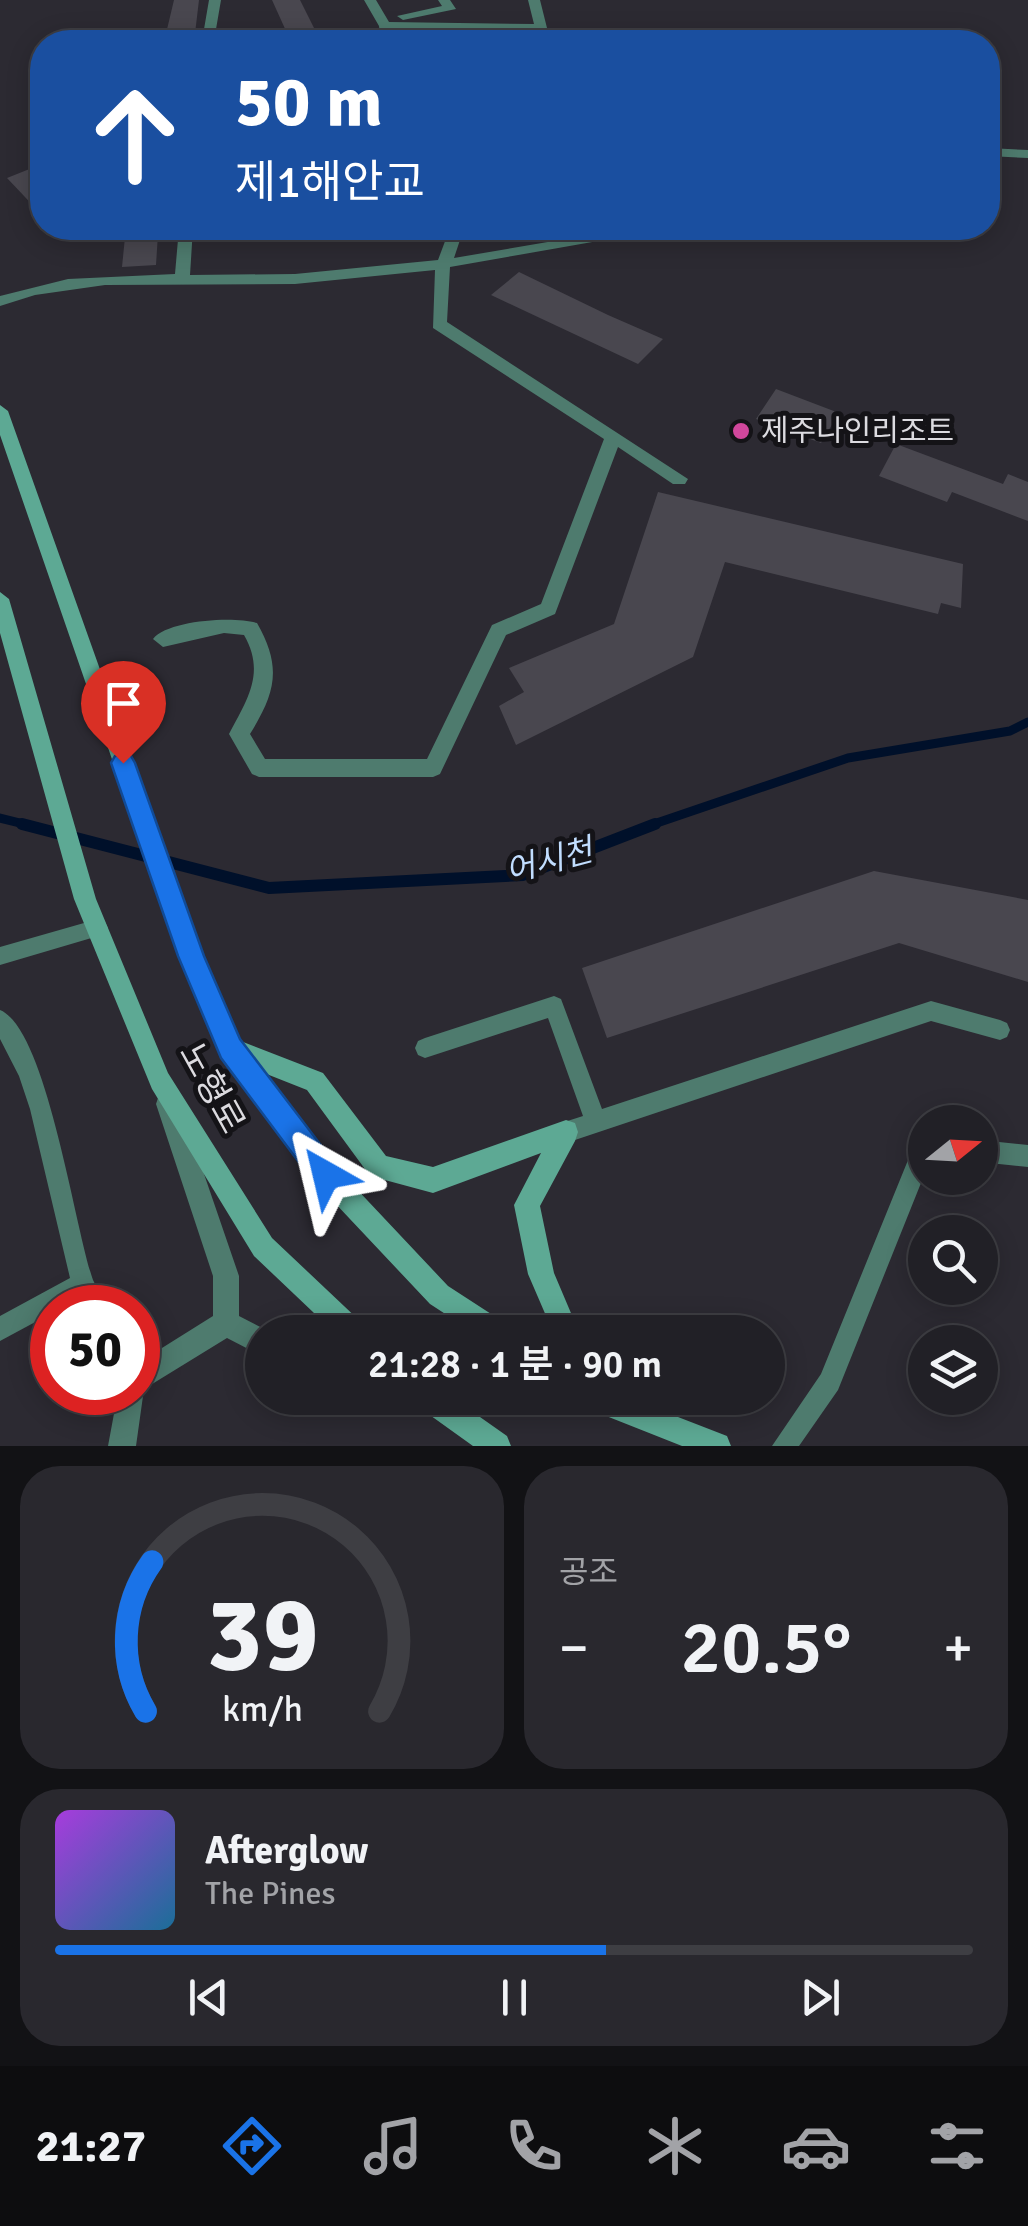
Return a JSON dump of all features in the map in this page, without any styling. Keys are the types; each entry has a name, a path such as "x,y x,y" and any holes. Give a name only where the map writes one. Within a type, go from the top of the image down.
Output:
{"main road":[{"name":"노형로","path":"0,411 191,956 230,1048 326,1175 440,1295 470,1315"},
{"name":"노형로","path":"0,599 86,899 160,1080 263,1247 335,1315"},
{"path":"230,1048 315,1081 380,1167 433,1180 566,1132"},
{"path":"559,1315 541,1274 527,1205 566,1132"},
{"path":"454,1415 497,1446"},
{"path":"639,1415 717,1446"}],"street":[{"path":"211,30 215,0"},
{"path":"370,0 385,30"},
{"path":"384,23 450,9 444,0"},
{"path":"384,23 541,28 534,0"},
{"path":"1000,153 1028,154"},
{"path":"182,282 185,240"},
{"path":"453,240 443,266 439,324 678,479"},
{"path":"0,302 73,282 292,279 443,266 585,240"},
{"path":"163,639 224,625 250,628 264,648 262,700 238,734 259,768 433,768 499,630 548,608 613,437"},
{"path":"160,1080 226,1276 226,1323"},
{"path":"226,1323 245,1334"},
{"path":"160,1364 226,1323"},
{"path":"122,1446 128,1415"}],"lane":[{"path":"0,956 98,928"},
{"path":"425,1048 554,1006 596,1122"},
{"path":"566,1132 931,1011 1000,1030"},
{"path":"0,1020 12,1036 34,1092 83,1284 0,1329"},
{"path":"998,1154 1028,1156"},
{"path":"784,1446 830,1382 908,1188"}],"building":[{"path":"174,0 199,0 195,30 167,30"},
{"path":"272,0 300,0 315,30 286,30"},
{"path":"30,169 30,202 7,178"},
{"path":"125,240 158,240 156,265 122,267"},
{"path":"519,272 663,339 638,364 491,295"},
{"name":"제주나인리조트","path":"776,389 839,413 821,443 756,419"},
{"path":"896,444 1003,484 1008,474 1028,482 1028,521 952,492 947,502 879,476"},
{"path":"658,492 963,564 961,608 941,603 938,614 725,562 693,657 516,745 499,706 524,692 509,668 614,624"},
{"path":"874,871 1028,900 1028,982 899,943 607,1038 582,968"}],"waterway":[{"name":"어시천","path":"648,826 848,758 1010,731 1028,722"},
{"name":"어시천","path":"0,818 32,826"},
{"name":"어시천","path":"22,824 269,888 523,875 655,824"}],"place":[{"name":"제주나인리조트","path":"741,431"}],"route":[{"path":"123,763 191,956 230,1048 326,1175"}]}
